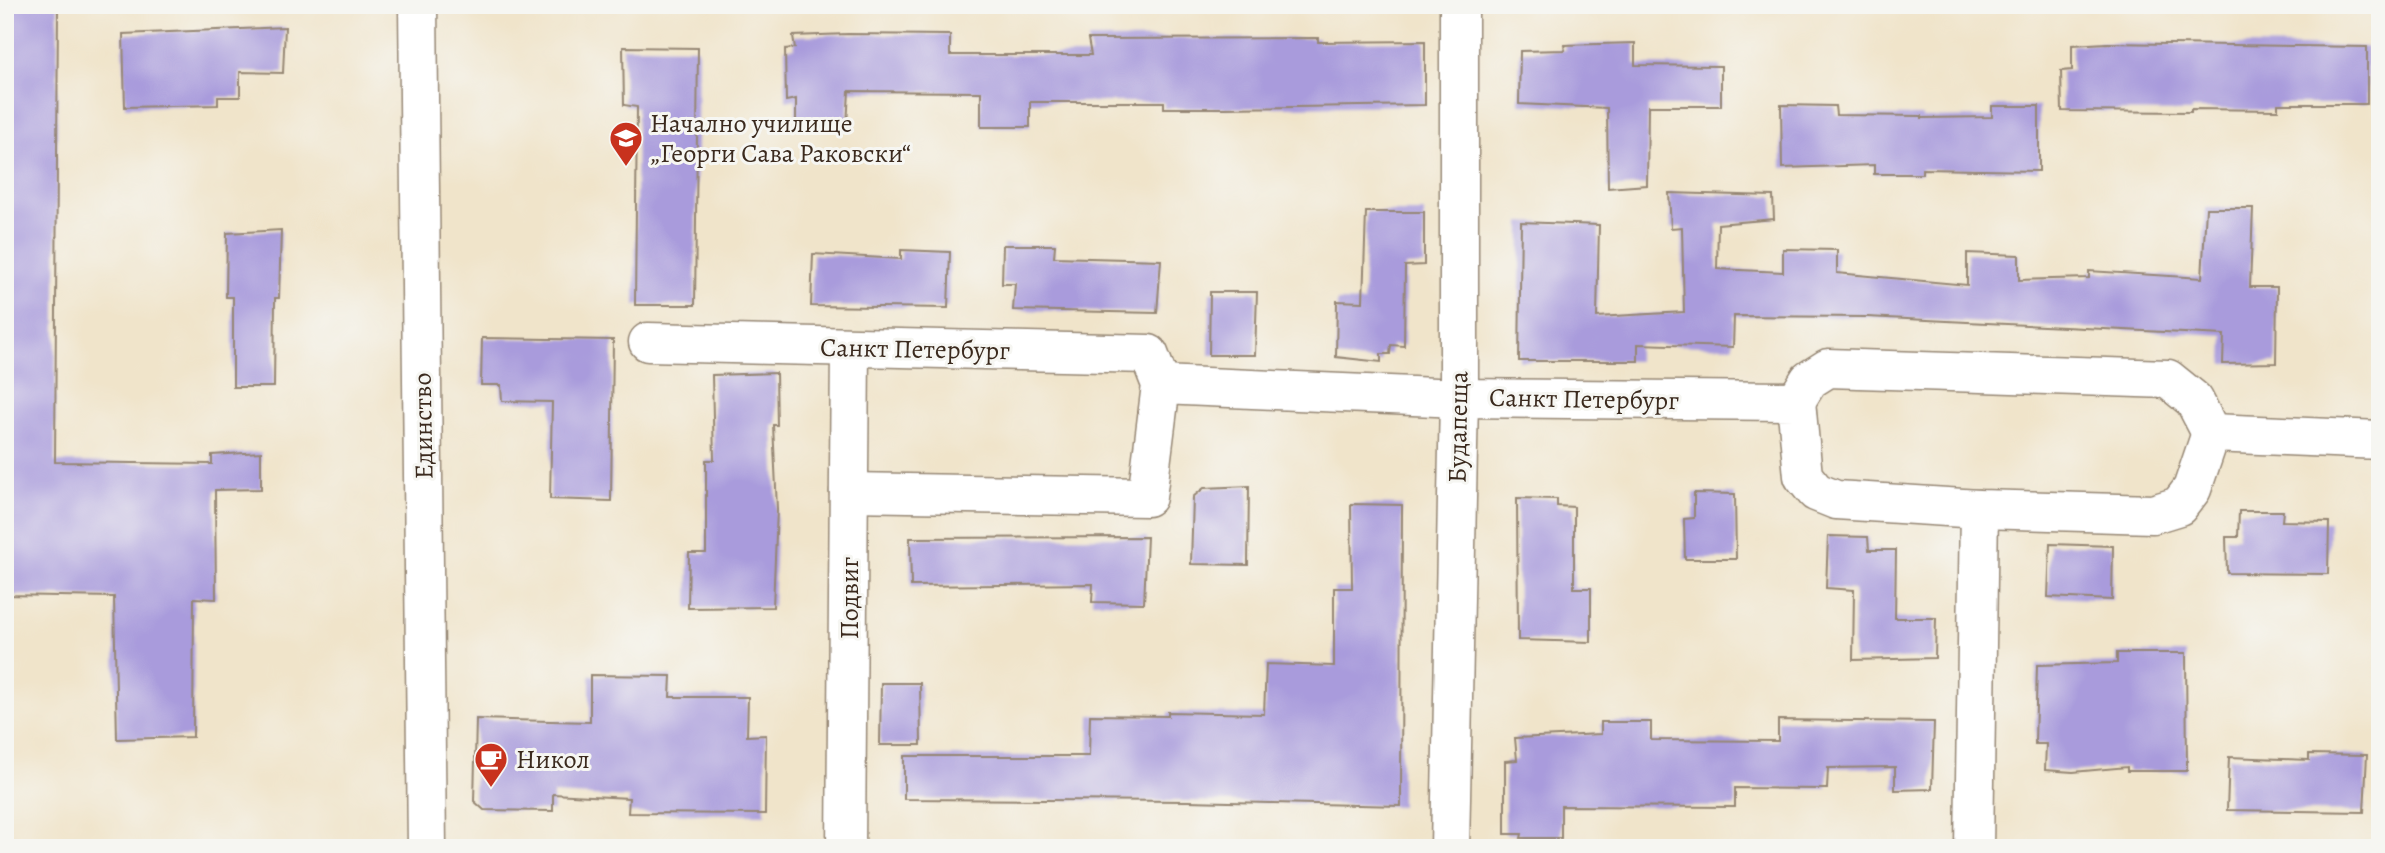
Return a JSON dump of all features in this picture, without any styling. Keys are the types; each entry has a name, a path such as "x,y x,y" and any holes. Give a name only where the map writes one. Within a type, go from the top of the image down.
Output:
{"street":[{"name":"Единство","path":"418,5 427,848"},
{"name":"Будапеща","path":"1450,848 1459,398 1459,5"},
{"name":"Санкт Петербург","path":"648,342 1149,354 1161,385 1459,398 1796,401"},
{"name":"Подвиг","path":"846,848 850,348"},
{"path":"1828,368 2168,379 2194,400 2211,433 2192,489 2179,506 2153,514 1979,509 1836,500 1816,492 1803,476 1796,401 1809,380 1828,368"},
{"path":"849,492 1147,497 1161,385"},
{"path":"2211,433 2380,440"},
{"path":"1974,848 1979,509"}],"building":[{"path":"5,5 58,5 55,462 212,464 212,455 261,452 261,489 215,490 216,599 194,598 193,737 117,739 114,597 5,595"},
{"path":"285,27 283,73 240,72 240,97 218,97 218,105 125,107 123,34"},
{"path":"950,35 950,55 1091,55 1088,39 1318,38 1318,42 1425,41 1425,105 1164,108 1164,102 1030,102 1030,127 981,127 981,92 849,91 847,126 796,128 796,99 786,101 785,49 795,48 793,36"},
{"path":"1635,43 1635,65 1721,66 1721,106 1648,106 1647,185 1608,188 1607,108 1519,104 1520,51 1565,50 1564,45"},
{"path":"2107,43 2367,47 2367,104 2278,104 2278,110 2191,109 2191,112 2062,111 2061,71 2072,70 2072,45"},
{"path":"623,47 698,48 695,305 635,305 637,107 624,105"},
{"path":"1781,105 1835,106 1836,115 1922,118 1992,117 1992,106 2039,106 2039,171 1922,169 1922,174 1874,174 1874,165 1782,168"},
{"path":"1669,193 1773,196 1774,219 1718,224 1717,269 1783,272 1783,249 1837,250 1837,273 1967,285 1967,253 2019,255 2019,280 2089,278 2089,271 2202,278 2206,208 2253,208 2250,287 2277,287 2276,363 2223,364 2224,335 1867,317 1734,316 1733,347 1638,344 1638,361 1519,361 1521,222 1599,225 1597,317 1684,312 1682,227 1671,228"},
{"path":"1366,212 1424,212 1424,265 1405,266 1404,346 1391,345 1390,354 1381,354 1381,362 1336,357 1337,301 1363,302"},
{"path":"281,230 279,298 275,298 274,387 233,387 233,297 226,297 227,233"},
{"path":"1003,245 1055,245 1054,257 1161,260 1157,313 1013,310 1015,284 1002,284"},
{"path":"901,250 950,252 948,308 811,306 813,254 901,259"},
{"path":"1210,292 1257,292 1255,355 1209,355"},
{"path":"482,338 613,340 611,501 550,499 552,402 502,401 501,385 481,385"},
{"path":"776,373 777,425 773,425 777,509 773,607 688,608 689,553 706,553 706,460 714,460 712,375"},
{"path":"1249,486 1248,565 1191,564 1193,497 1204,488"},
{"path":"1694,493 1735,494 1736,559 1685,559 1684,519 1694,518"},
{"path":"1517,498 1557,499 1557,506 1574,507 1574,588 1591,588 1591,642 1518,640"},
{"path":"1351,504 1402,505 1401,806 904,799 904,756 1089,756 1090,715 1168,716 1168,712 1264,714 1266,664 1334,666 1334,588 1352,588"},
{"path":"2239,511 2283,511 2282,521 2329,522 2328,574 2227,573 2226,537 2238,537"},
{"path":"1828,536 1868,537 1869,550 1896,550 1895,618 1936,618 1935,658 1853,660 1854,590 1826,588"},
{"path":"1147,537 1144,603 1092,602 1093,584 911,586 910,538"},
{"path":"2050,544 2113,546 2112,600 2048,597"},
{"path":"2117,653 2186,653 2187,771 2127,771 2127,767 2073,772 2045,770 2046,744 2035,744 2037,665 2117,663"},
{"path":"590,675 671,676 670,697 748,697 747,736 766,735 765,814 628,813 629,798 553,794 553,811 484,810 474,801 476,719 590,722"},
{"path":"881,683 920,683 921,745 880,745"},
{"path":"1778,720 1934,722 1932,789 1895,790 1895,767 1828,768 1827,789 1735,788 1735,807 1561,806 1561,838 1521,838 1522,834 1505,834 1505,761 1517,760 1515,738 1601,734 1601,722 1651,722 1651,740 1778,741"},
{"path":"2309,754 2367,755 2364,812 2227,810 2229,757 2309,760"}],"place":[{"name":"Начално училище „Георги Сава Раковски“","path":"626,168"},
{"name":"Никол","path":"491,789"}]}
